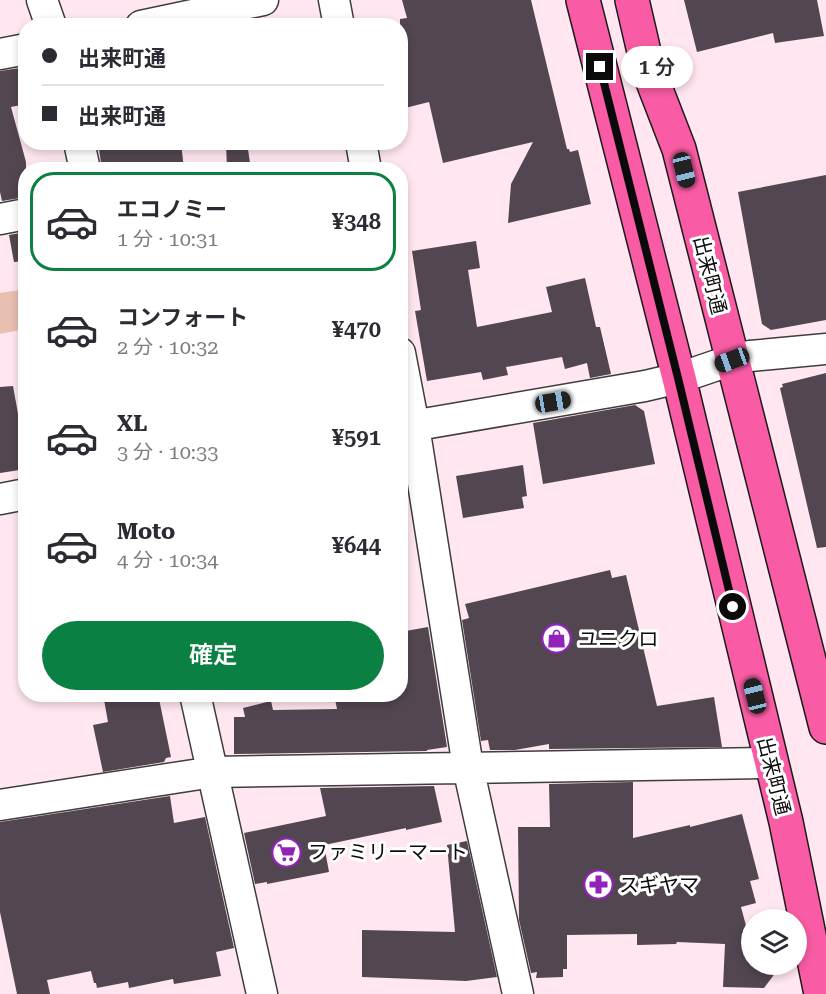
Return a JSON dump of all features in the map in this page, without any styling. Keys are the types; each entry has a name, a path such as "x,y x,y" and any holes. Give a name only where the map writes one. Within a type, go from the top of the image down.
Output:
{"main road":[{"name":"出来町通","path":"583,0 786,822 821,994"},
{"name":"出来町通","path":"632,0 648,69 679,149 826,727"}],"street":[{"path":"42,0 48,18"},
{"path":"179,18 263,0"},
{"path":"334,0 337,18"},
{"path":"0,54 18,51"},
{"path":"0,219 18,216"},
{"path":"408,427 645,386 750,356 826,349"},
{"path":"408,433 468,767 518,994"},
{"path":"0,499 18,496"},
{"path":"197,702 262,994"},
{"path":"0,805 213,772 771,763"}],"shaded area":[{"path":"18,290 18,330 0,334 0,293"}],"building":[{"path":"402,0 531,0 567,149 570,152 578,150 591,204 508,223 511,184 533,142 443,163 429,102 408,107 407,18"},
{"path":"684,0 817,0 824,36 775,43 773,33 697,52"},
{"path":"18,68 18,106 11,107 18,133 18,150 23,150 26,162 18,162 18,198 2,201 0,192 0,71"},
{"path":"99,150 182,150 183,162 101,162"},
{"path":"226,150 248,150 250,162 227,162"},
{"path":"826,175 826,320 771,330 762,324 738,192"},
{"path":"18,233 18,262 14,262 9,235"},
{"path":"476,241 480,268 468,270 477,327 552,312 546,287 585,278 596,327 600,327 611,374 590,378 587,363 565,369 562,357 506,367 508,375 483,380 481,372 427,381 415,311 421,310 412,251"},
{"path":"826,373 826,547 817,548 780,388 783,387 782,384"},
{"path":"13,386 18,414 18,470 0,473 0,387"},
{"path":"635,405 644,411 655,464 543,484 533,423"},
{"path":"523,465 527,496 522,497 524,508 463,518 456,476"},
{"name":"ユニクロ","path":"610,570 612,578 626,575 657,706 714,697 722,747 549,749 549,744 515,750 490,750 488,740 481,741 462,620 469,618 465,604"},
{"path":"428,627 447,747 427,751 234,754 234,717 245,717 243,708 267,702 271,702 273,710 337,709 336,702 408,702 408,631"},
{"path":"104,702 160,702 171,757 166,758 164,762 103,772 93,725 108,722"},
{"path":"633,782 633,838 742,814 759,879 750,881 756,903 741,907 741,975 774,975 764,988 723,987 725,944 677,942 676,944 637,945 637,934 567,935 567,969 563,969 563,977 536,978 537,972 531,973 519,920 518,827 550,827 549,784"},
{"path":"434,786 442,822 324,845 329,872 267,884 267,882 255,884 244,833 326,816 320,788"},
{"path":"170,796 174,823 205,817 234,948 216,952 221,976 174,984 173,979 129,988 128,982 97,988 91,971 47,980 50,994 17,994 0,912 0,822"},
{"path":"467,841 497,977 466,981 362,977 362,930 455,932 447,845"}],"place":[{"name":"ユニクロ","path":"557,639"},
{"name":"ファミリーマート","path":"287,852"},
{"name":"スギヤマ","path":"598,885"}],"route":[{"path":"600,67 733,607"}]}
